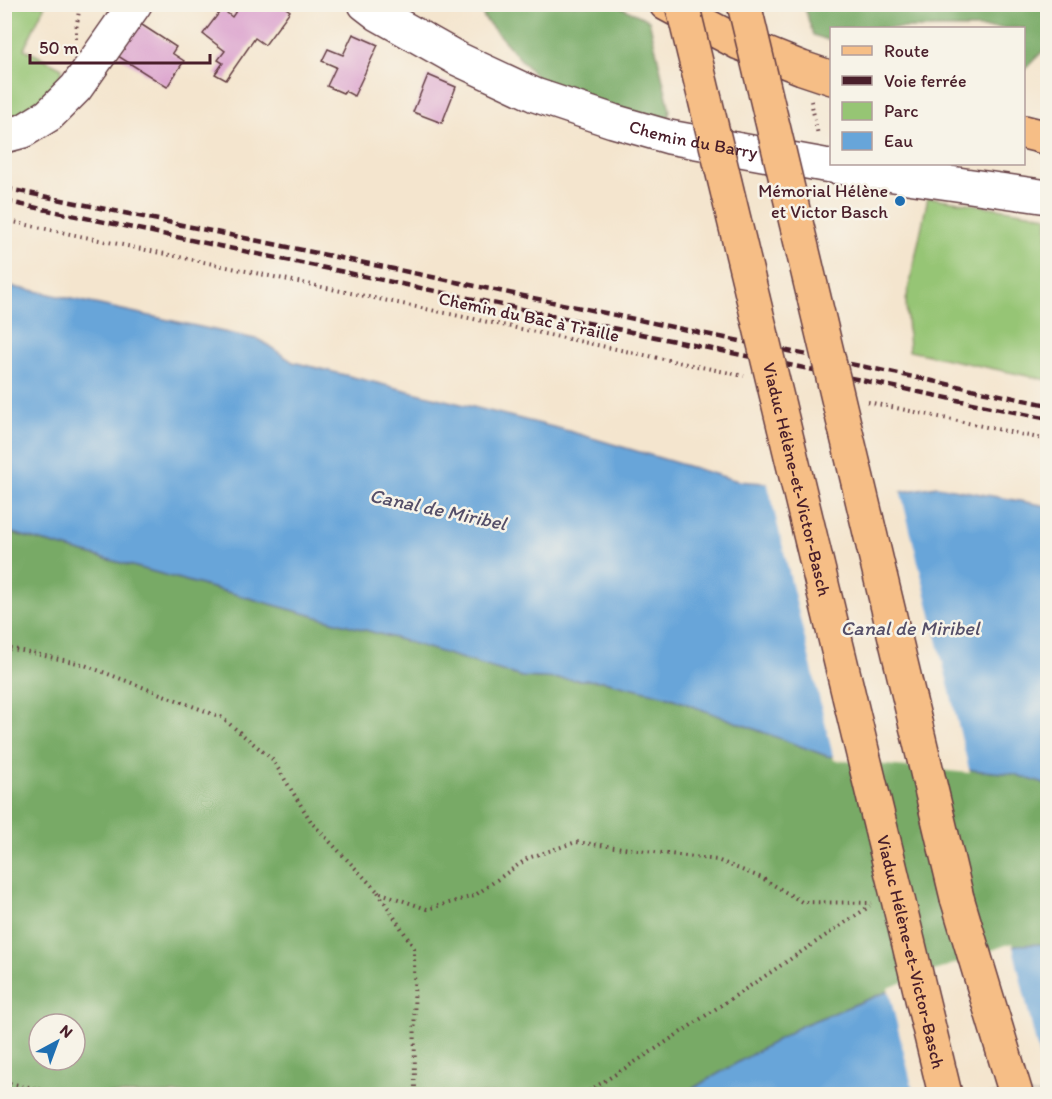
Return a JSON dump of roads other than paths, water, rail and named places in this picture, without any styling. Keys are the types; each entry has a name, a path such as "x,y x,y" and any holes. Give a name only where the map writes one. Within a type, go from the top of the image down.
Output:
{"main road":[{"path":"666,4 739,43 830,78"},
{"name":"Viaduc Hélène-et-Victor-Basch","path":"682,4 945,1095"},
{"path":"744,4 1004,1095"},
{"path":"1025,132 1047,138"},
{"path":"957,898 1016,1095"}],"street":[{"path":"4,136 23,131 49,115 76,88 135,4"},
{"name":"Chemin du Barry","path":"364,4 378,14 477,68 536,95 613,122 669,137 824,165 1047,197"}],"water":[{"name":"Canal de Miribel","path":"4,286 260,340 293,362 565,430 738,481 895,493 937,486 1047,506 1047,785 1014,774 827,756 663,695 604,681 522,677 398,639 5,531"},
{"path":"1047,944 1047,1094 683,1094 803,1025 1016,945"}],"railway":[{"path":"4,188 1048,405"},
{"path":"4,201 1048,419"}],"place":[{"name":"Mémorial Hélène et Victor Basch","path":"900,201"}]}
